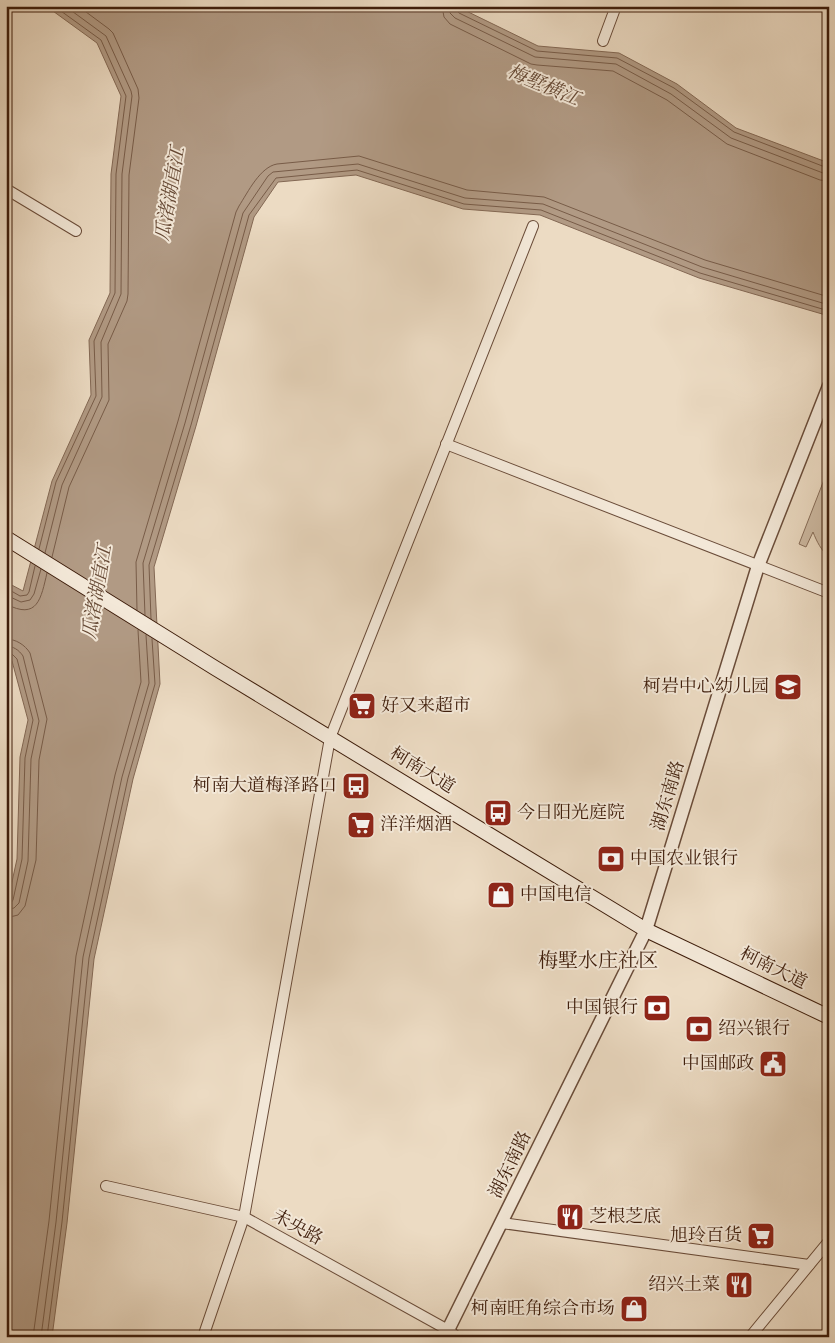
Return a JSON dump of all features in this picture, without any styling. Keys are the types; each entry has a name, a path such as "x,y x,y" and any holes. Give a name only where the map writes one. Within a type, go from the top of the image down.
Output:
{"main road":[{"name":"柯南大道","path":"6,538 215,668 646,930 829,1017"}],"street":[{"path":"603,41 616,6"},
{"path":"6,189 76,231"},
{"path":"203,1337 244,1217 330,738 533,226"},
{"name":"湖东南路","path":"450,1334 502,1223 646,930 758,566 829,386"},
{"path":"446,444 829,593"},
{"name":"未央路","path":"106,1186 244,1217 450,1334"},
{"path":"502,1223 809,1265"},
{"path":"750,1337 829,1241"}],"shaded area":[{"path":"829,467 829,557 819,546 813,532 806,547 799,544"}],"water":[{"path":"46,6 456,6 538,46 619,53 677,84 736,128 829,163 829,316 699,278 540,215 463,209 356,175 278,182 254,217 196,426 154,567 160,684 133,779 94,959 67,1223 52,1337 6,1337 6,909 17,859 20,757 28,720 12,661 6,656 6,582 23,591 52,481 91,395 89,340 110,293 111,174 121,96 97,43"}],"place":[{"name":"柯岩中心幼儿园","path":"788,687"},
{"name":"好又来超市","path":"362,706"},
{"name":"柯南大道梅泽路口","path":"356,786"},
{"name":"今日阳光庭院","path":"498,813"},
{"name":"洋洋烟酒","path":"361,825"},
{"name":"中国农业银行","path":"611,859"},
{"name":"中国电信","path":"501,895"},
{"name":"中国银行","path":"657,1008"},
{"name":"绍兴银行","path":"699,1029"},
{"name":"中国邮政","path":"773,1064"},
{"name":"芝根芝底","path":"570,1217"},
{"name":"旭玲百货","path":"761,1236"},
{"name":"绍兴土菜","path":"739,1285"},
{"name":"柯南旺角综合市场","path":"634,1309"}],"district":[{"name":"梅墅水庄社区","path":"598,962"}],"water label":[{"name":"梅墅横江","path":"543,86"},
{"name":"瓜渚湖直江","path":"171,194"},
{"name":"瓜渚湖直江","path":"98,592"}]}
